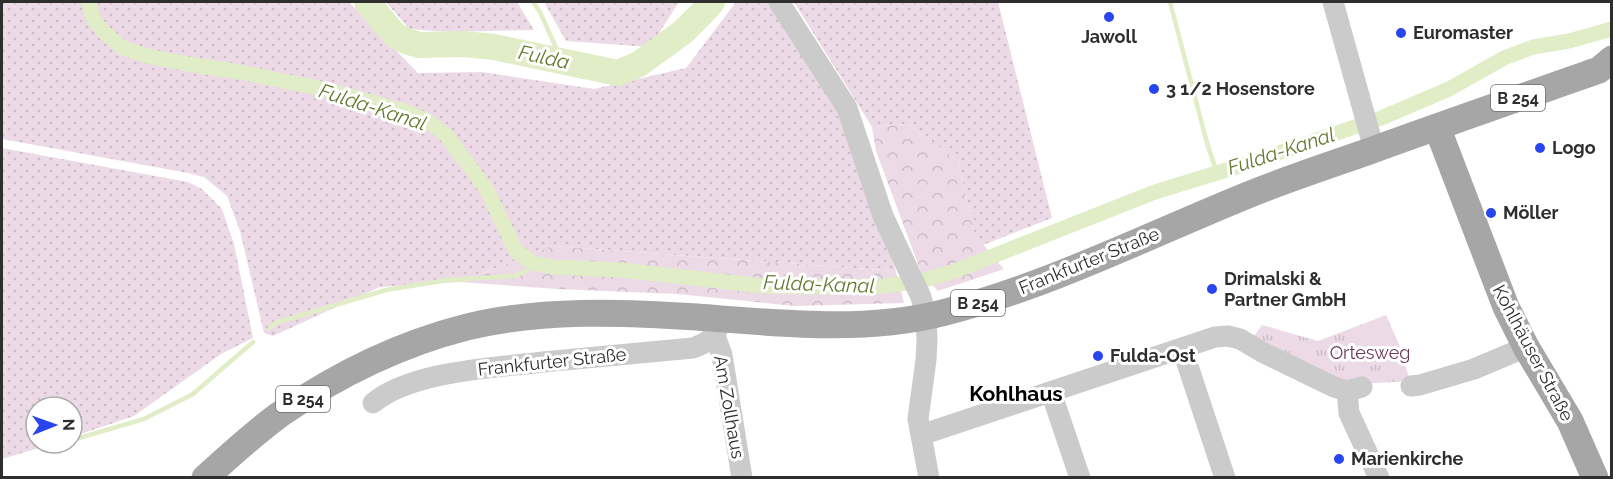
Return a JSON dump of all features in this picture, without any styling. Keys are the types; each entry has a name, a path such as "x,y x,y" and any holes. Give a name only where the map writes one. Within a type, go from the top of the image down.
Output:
{"main road":[{"name":"Frankfurter Straße","path":"205,477 276,417 313,393 353,371 408,347 466,327 521,318 638,313 718,327 896,322 923,307 987,300 1029,286 1252,193 1369,131 1437,127 1607,66"},
{"name":"Kohlhäuser Straße","path":"1437,127 1509,315 1570,421 1595,477"}],"street":[{"path":"779,2 847,108 883,216 923,307 926,360 918,419 930,477"},
{"path":"1333,2 1369,131"},
{"name":"Frankfurter Straße","path":"373,403 394,389 432,378 488,368 693,348 704,344 718,327"},
{"name":"Am Zollhaus","path":"718,327 741,477"},
{"path":"921,435 1215,337 1228,336 1240,339 1322,382 1355,389 1349,413 1378,477"},
{"path":"1411,386 1474,369 1526,347"},
{"path":"1182,348 1224,477"},
{"path":"1051,392 1080,477"}],"green space":[{"path":"2,2 349,2 418,73 482,72 594,89 686,68 736,2 770,2 839,110 896,271 552,246 460,282 380,287 273,336 264,333 240,231 227,196 204,177 2,139"},
{"path":"386,2 517,2 534,30 449,32 409,29"},
{"path":"544,2 679,2 650,47 566,41"},
{"path":"794,2 998,2 1052,218 983,245 975,235 958,161 908,124 872,127"},
{"path":"908,124 958,161 975,235 1004,269 938,291 921,272 876,151 872,127"},
{"path":"2,148 188,182 202,189 222,209 234,244 253,338 221,354 134,416 84,433 84,395 24,395 24,452 2,459"},
{"path":"552,246 896,271 904,303 795,306 677,294 460,282"},
{"name":"Ortesweg","path":"1386,315 1400,347 1410,381 1342,385 1254,336 1262,325 1318,341"},
{"path":"1385,319 1396,342 1361,358 1351,335"}],"waterway":[{"name":"Fulda-Kanal","path":"88,2 94,20 123,48 147,56 332,91 404,111 428,121 446,135 487,190 516,251 533,263 553,267 621,270 763,286 808,287 884,286 921,281 955,271 1155,192 1381,118 1449,89 1504,58 1533,47 1569,41 1612,29"},
{"name":"Fulda","path":"367,2 395,35 419,45 464,44 494,47 618,73 639,64 683,32 712,2"},
{"path":"533,2 540,12 562,61"},
{"path":"1170,2 1217,173"},
{"path":"270,328 275,323 386,290 448,280 515,276 539,264"},
{"path":"84,436 144,419 193,394 253,342"}],"place":[{"name":"Jawoll","path":"1109,17"},
{"name":"Euromaster","path":"1401,33"},
{"name":"3 1/2 Hosenstore","path":"1154,89"},
{"name":"Logo","path":"1540,148"},
{"name":"Möller","path":"1491,213"},
{"name":"Drimalski & Partner GmbH","path":"1212,289"},
{"name":"Fulda-Ost","path":"1098,356"},
{"name":"Marienkirche","path":"1339,459"}],"district":[{"name":"Kohlhaus","path":"1016,394"}]}
